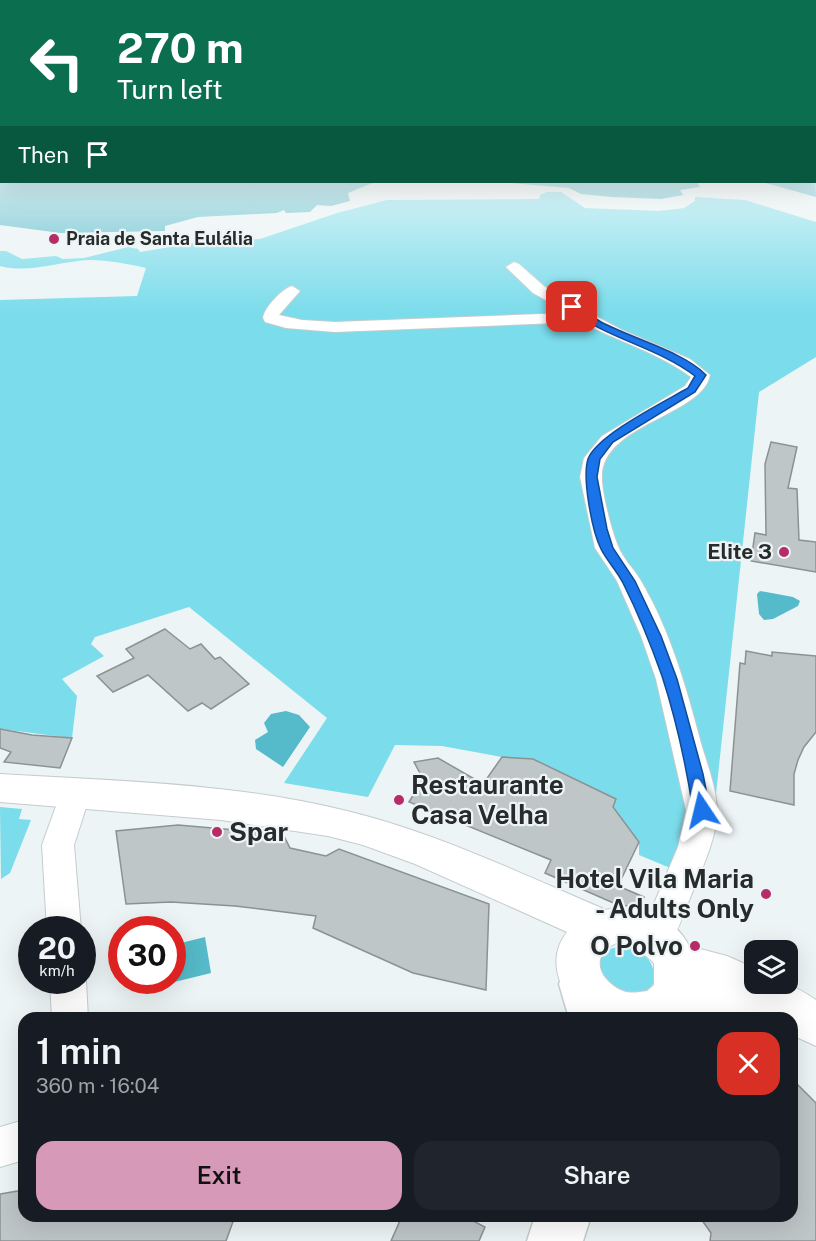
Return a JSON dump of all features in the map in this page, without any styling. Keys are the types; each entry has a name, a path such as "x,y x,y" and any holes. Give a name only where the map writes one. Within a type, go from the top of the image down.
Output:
{"main road":[{"path":"555,1241 561,1222"}],"street":[{"path":"514,267 539,290 572,307 584,317 616,334 684,363 701,375 692,390 609,440 594,458 591,477 607,548 629,581 654,636 670,679 702,810 694,847 664,921 664,984 651,1012"},
{"path":"292,291 271,314 271,318 296,324 336,326 584,317"},
{"path":"0,788 76,792 239,807 307,817 369,832 602,928"},
{"path":"63,916 58,845 76,792"},
{"path":"507,887 535,907 557,932 584,988 598,1001 620,1012"},
{"path":"584,988 578,950 584,941 602,928 628,925 664,984 752,1012"},
{"path":"664,984 728,976 778,1000 796,1012"},
{"path":"69,994 70,1012"},
{"path":"798,1013 816,1025"},
{"path":"798,1030 816,1040"},
{"path":"0,1147 18,1142"}],"shaded area":[{"path":"0,197 349,197 350,201 331,206 317,205 310,212 286,213 284,210 277,213 198,217 165,226 165,231 60,233 0,225"},
{"path":"540,197 568,197 585,208 659,211 684,208 695,201 695,197 745,200 816,222 816,357 759,392 713,822 692,877 639,855 639,842 613,807 615,798 533,759 502,757 442,746 395,745 368,797 284,783 327,718 189,607 95,637 91,644 104,656 62,679 77,696 72,738 0,729 0,300 137,296 146,268 118,262 90,260 34,268 11,268 0,266 0,251 6,251 22,259 56,256 63,259 84,258 128,247 138,249 140,252 212,240 260,239 337,213 387,200 539,199"},
{"path":"611,197 672,197 661,199"},
{"path":"760,591 793,597 800,601 798,606 773,619 764,620 759,614 757,594"},
{"path":"286,711 299,715 310,727 283,767 256,749 255,740 268,732 264,723 271,714"},
{"path":"0,807 22,809 19,819 31,820 10,873 1,879"},
{"path":"205,937 211,973 186,979 186,942"},
{"path":"625,946 644,955 653,970 653,984 648,990 636,995 630,995 605,985 598,962 608,949"}],"building":[{"path":"771,442 797,447 788,488 797,489 799,540 816,542 816,572 751,561 755,533 766,535 765,464"},
{"path":"165,629 190,649 201,644 215,659 220,657 249,684 211,709 202,703 188,711 148,675 113,692 97,676 134,658 126,649"},
{"path":"746,651 772,656 772,652 816,656 816,732 804,747 798,760 794,774 794,805 730,791 740,663 745,664"},
{"path":"0,729 32,735 72,738 60,768 4,762 11,752 0,748"},
{"path":"502,757 533,759 616,799 613,807 639,842 618,886 644,897 640,907 618,905 545,873 551,860 409,802 423,779 414,762 438,758 483,784"},
{"path":"178,825 283,834 290,848 326,856 339,849 489,904 486,990 413,973 313,928 316,916 235,906 171,902 126,904 116,831"},
{"path":"798,1085 816,1103 816,1241 710,1241 711,1233 703,1222 798,1222"},
{"path":"18,1191 18,1222 233,1222 226,1241 0,1241 0,1194"},
{"path":"399,1222 475,1222 485,1227 479,1241 391,1241"}],"place":[{"name":"Praia de Santa Eulália","path":"54,239"},
{"name":"Elite 3","path":"784,552"},
{"name":"Restaurante Casa Velha","path":"399,800"},
{"name":"Spar","path":"217,832"},
{"name":"Hotel Vila Maria - Adults Only","path":"766,894"},
{"name":"O Polvo","path":"695,946"}],"route":[{"path":"572,307 584,317 616,334 684,363 701,375 692,390 609,440 594,458 591,477 607,548 629,581 654,636 670,679 702,810"}]}
